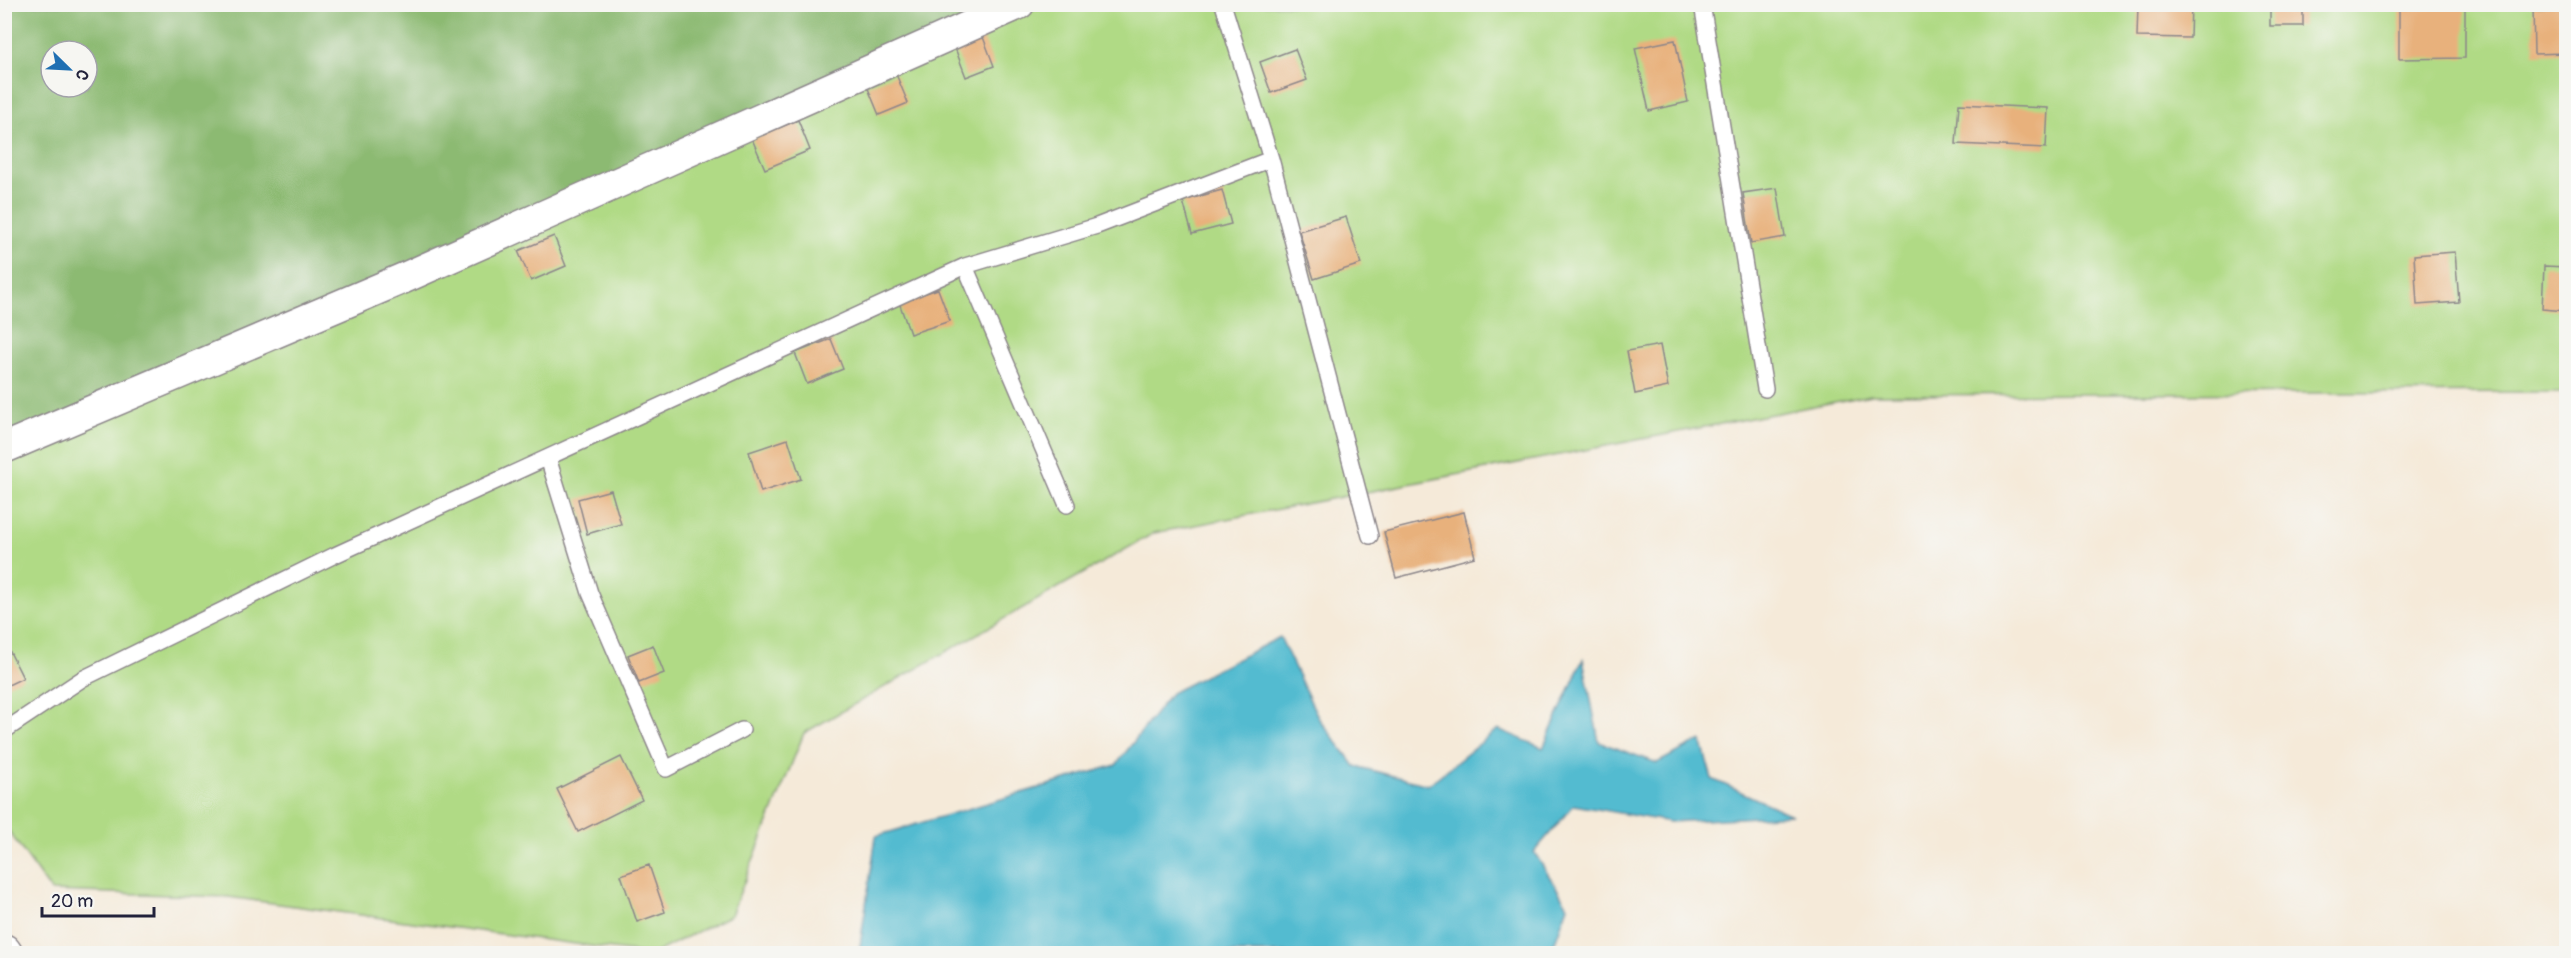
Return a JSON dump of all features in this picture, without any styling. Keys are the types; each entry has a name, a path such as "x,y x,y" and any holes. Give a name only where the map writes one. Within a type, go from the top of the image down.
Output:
{"street":[{"path":"4,448 404,279 1019,4"}],"lane":[{"path":"1223,4 1271,159 1370,536"},
{"path":"1702,4 1766,389"},
{"path":"4,731 82,679 335,555 965,266 1097,226 1271,159"},
{"path":"965,266 1067,505"},
{"path":"548,458 590,593 666,769 742,730"}],"green space":[{"path":"5,5 1039,5 378,297 5,456"},
{"path":"1039,5 2566,5 2566,392 1871,395 1154,533 804,733 731,915 655,953 228,897 51,891 5,826 4,456 378,297"}],"water":[{"path":"1280,637 1319,719 1355,766 1428,785 1498,729 1543,748 1583,659 1599,742 1657,763 1701,740 1712,779 1792,815 1670,822 1574,805 1534,852 1568,906 1551,953 859,953 876,836 1116,765 1171,693"}],"building":[{"path":"2050,4 2092,4 2092,10 2050,9"},
{"path":"2138,4 2191,4 2190,38 2137,37"},
{"path":"2270,4 2303,4 2303,26 2270,26"},
{"path":"2399,4 2465,4 2465,58 2399,59"},
{"path":"2566,5 2566,53 2534,54 2533,6"},
{"path":"983,37 994,66 966,77 955,48"},
{"path":"1675,40 1688,102 1649,111 1635,48"},
{"path":"1295,49 1307,80 1271,93 1260,62"},
{"path":"896,74 908,103 879,115 867,86"},
{"path":"1959,104 2048,108 2046,148 1956,144"},
{"path":"798,120 810,150 765,169 752,139"},
{"path":"1777,188 1785,237 1751,243 1743,193"},
{"path":"1222,190 1231,224 1192,234 1183,201"},
{"path":"1346,217 1361,264 1314,279 1299,231"},
{"path":"554,236 566,266 531,281 518,251"},
{"path":"2455,252 2459,302 2417,305 2414,255"},
{"path":"2544,266 2566,267 2566,311 2542,309"},
{"path":"938,289 950,321 910,334 899,302"},
{"path":"831,339 843,369 807,384 795,353"},
{"path":"1660,345 1668,387 1635,394 1627,351"},
{"path":"788,439 801,479 761,492 749,452"},
{"path":"611,490 621,524 587,534 578,499"},
{"path":"1464,512 1475,557 1396,578 1384,532"},
{"path":"4,640 23,678 4,687"},
{"path":"653,645 664,673 639,683 628,655"},
{"path":"621,757 642,800 578,832 557,789"},
{"path":"649,865 665,912 637,922 621,875"}]}
